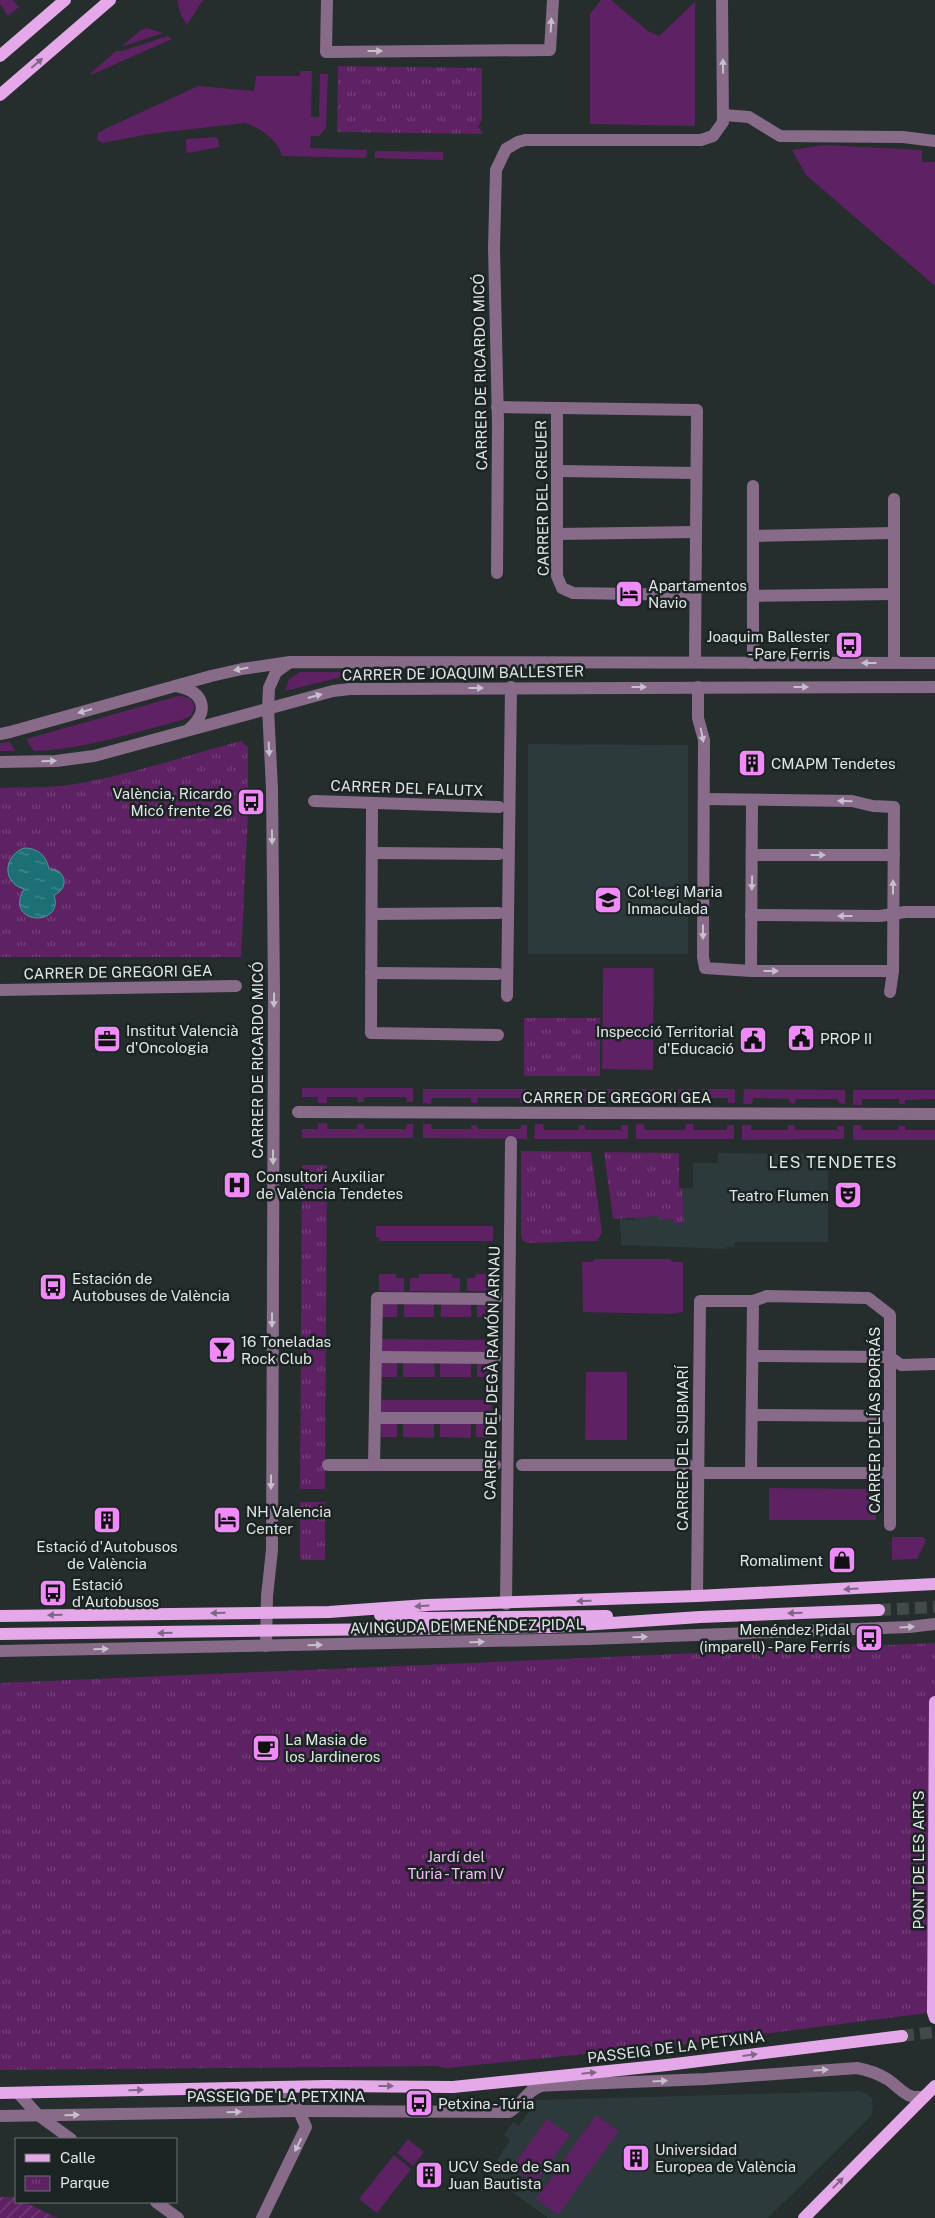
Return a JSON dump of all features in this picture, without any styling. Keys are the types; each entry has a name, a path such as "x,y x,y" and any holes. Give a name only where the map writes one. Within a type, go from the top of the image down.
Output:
{"main road":[{"path":"0,56 65,0"},
{"path":"0,95 110,0"},
{"name":"AVINGUDA DE MENÉNDEZ PIDAL","path":"0,1616 329,1612 427,1605 506,1604 935,1584"},
{"name":"AVINGUDA DE MENÉNDEZ PIDAL","path":"0,1634 552,1627 700,1617 879,1610"},
{"name":"AVINGUDA DE MENÉNDEZ PIDAL","path":"329,1612 429,1618 552,1615 700,1617"},
{"name":"PONT DE LES ARTS","path":"934,2015 935,1702"},
{"name":"PASSEIG DE LA PETXINA","path":"0,2092 282,2087 453,2087 667,2065 902,2036"},
{"path":"804,2218 935,2086"}],"street":[{"path":"327,0 326,52 550,50 553,0"},
{"path":"722,0 724,115 749,117 780,136 903,137 935,141"},
{"name":"CARRER DE RICARDO MICÓ","path":"497,573 497,407 494,248 496,170 506,149 518,142 701,140 713,136 719,130 724,122 724,115"},
{"path":"497,407 697,410 695,662"},
{"name":"CARRER DEL CREUER","path":"557,408 557,576 562,588 573,593 695,595"},
{"path":"558,471 696,473"},
{"path":"752,662 753,486"},
{"path":"894,498 894,663"},
{"path":"558,534 696,532"},
{"path":"753,536 894,533"},
{"path":"753,596 894,594"},
{"name":"CARRER DE RICARDO MICÓ","path":"266,1646 272,1550 274,993 272,789 268,708 269,688 276,672 290,662"},
{"name":"CARRER DE JOAQUIM BALLESTER","path":"0,734 242,668 290,662 935,663"},
{"path":"174,686 194,692 200,700 202,707 201,715 188,730"},
{"path":"507,996 511,687"},
{"path":"698,687 698,718 704,740 703,957 705,968 751,971 893,971"},
{"name":"CARRER DE JOAQUIM BALLESTER","path":"0,762 56,762 94,756 268,708 333,691 350,689 935,687"},
{"path":"704,799 852,801 873,806 894,807 893,971 890,992"},
{"path":"751,971 752,800"},
{"name":"CARRER DEL FALUTX","path":"314,801 499,807"},
{"path":"372,803 371,1033 498,1035"},
{"path":"372,853 499,854"},
{"path":"752,855 894,855"},
{"path":"751,915 880,916 905,912 935,912"},
{"path":"372,914 498,913"},
{"path":"371,973 498,974"},
{"name":"CARRER DE GREGORI GEA","path":"0,990 236,986"},
{"name":"CARRER DE GREGORI GEA","path":"298,1112 935,1114"},
{"name":"CARRER DEL DEGÀ RAMÓN ARNAU","path":"506,1604 511,1142"},
{"name":"CARRER D'ELÍAS BORRÁS","path":"753,1301 767,1296 868,1298 890,1315 890,1525"},
{"path":"374,1465 377,1298 496,1299"},
{"name":"CARRER DEL SUBMARÍ","path":"697,1596 693,1469 700,1301 753,1301"},
{"path":"751,1472 753,1301"},
{"path":"753,1356 890,1357 901,1364 935,1364"},
{"path":"376,1357 495,1358"},
{"path":"752,1415 890,1416"},
{"path":"375,1418 495,1418"},
{"path":"328,1465 495,1464"},
{"path":"522,1465 693,1469 744,1474 751,1472 890,1473"},
{"name":"AVINGUDA DE MENÉNDEZ PIDAL","path":"0,1651 589,1639 909,1627 935,1624"},
{"name":"PASSEIG DE LA PETXINA","path":"453,2087 541,2086 706,2079 856,2068 871,2071 886,2079 908,2096 916,2099 925,2096"},
{"name":"PASSEIG DE LA PETXINA","path":"0,2116 299,2111 509,2112 519,2105 532,2090 541,2086"},
{"path":"262,2218 306,2127 299,2111 282,2087"},
{"path":"18,2092 38,2115 70,2138"},
{"path":"157,2203 178,2218"}],"shaded area":[{"name":"Col·legi Maria Inmaculada","path":"528,744 688,745 688,954 528,954"},
{"path":"718,1153 828,1154 828,1242 735,1242 734,1247 726,1247 726,1249 621,1245 620,1219 634,1220 634,1217 659,1216 683,1223 682,1188 693,1188 693,1163 718,1163"},
{"path":"859,2091 867,2094 872,2099 871,2116 768,2218 548,2218 488,2174 510,2140 504,2135 513,2122 519,2126 536,2100"}],"green space":[{"path":"0,0 13,0 19,7 8,16 0,4"},
{"path":"177,0 203,0 187,25 181,15"},
{"path":"601,0 611,0 648,31 659,36 695,2 695,126 590,124 590,14"},
{"path":"147,28 163,33 121,47 141,30"},
{"path":"168,36 172,39 91,75 116,51 122,51"},
{"path":"338,66 482,68 482,120 478,126 483,134 337,132"},
{"path":"300,71 312,71 311,117 319,117 320,74 328,74 326,128 319,136 311,136 310,148 367,150 366,158 282,156 273,140 256,127 244,123 149,134 103,143 97,140 98,133 107,128 198,86 254,91 256,76 300,76"},
{"path":"217,137 220,147 188,153 186,151 186,139"},
{"path":"824,145 922,150 922,162 935,162 935,286 806,175 792,150"},
{"path":"375,151 443,152 443,160 375,158"},
{"path":"300,672 346,672 346,676 285,691 289,679"},
{"path":"178,696 189,698 195,706 191,716 182,720 109,740 53,750 34,751 26,739"},
{"path":"241,741 248,747 248,812 241,957 0,957 0,788 60,786 91,781"},
{"path":"10,742 15,751 0,751 0,743"},
{"path":"603,968 654,968 653,1070 602,1069"},
{"path":"524,1018 600,1018 600,1076 524,1076"},
{"path":"302,1088 413,1088 413,1102 407,1102 406,1097 364,1097 364,1102 358,1102 357,1097 327,1097 327,1103 318,1103 318,1097 302,1097"},
{"path":"423,1089 527,1089 527,1103 520,1103 520,1098 478,1098 477,1103 471,1103 471,1098 432,1098 431,1104 423,1103"},
{"path":"535,1089 629,1089 628,1103 622,1103 622,1098 586,1098 586,1103 580,1103 580,1098 545,1098 544,1103 535,1103"},
{"path":"637,1089 735,1089 735,1103 728,1103 728,1098 694,1098 694,1104 687,1104 687,1098 646,1098 646,1104 637,1104"},
{"path":"744,1089 845,1090 845,1104 839,1103 838,1099 796,1099 795,1104 790,1103 789,1099 753,1098 752,1104 743,1104"},
{"path":"853,1090 935,1090 935,1099 905,1100 905,1104 899,1104 899,1099 862,1099 862,1105 853,1105"},
{"path":"318,1123 327,1123 327,1129 357,1129 358,1124 364,1124 364,1129 406,1129 407,1124 413,1124 413,1138 302,1138 302,1129 318,1129"},
{"path":"423,1124 431,1124 432,1129 471,1129 471,1125 477,1125 478,1129 520,1129 521,1125 527,1125 527,1139 423,1138"},
{"path":"535,1124 543,1124 544,1130 579,1130 579,1125 585,1125 585,1130 621,1130 621,1125 628,1125 628,1139 534,1139"},
{"path":"636,1124 644,1124 645,1130 685,1130 686,1124 693,1124 693,1130 727,1130 727,1125 734,1125 734,1139 636,1139"},
{"path":"742,1125 751,1125 751,1130 788,1130 788,1125 794,1125 795,1130 837,1130 837,1126 844,1126 844,1139 742,1140"},
{"path":"853,1125 861,1125 862,1130 898,1130 899,1126 905,1126 905,1130 935,1130 935,1140 853,1140"},
{"path":"521,1151 591,1152 602,1232 597,1241 529,1243 523,1241 521,1235"},
{"path":"604,1152 679,1153 679,1188 682,1188 684,1223 673,1223 673,1219 659,1220 659,1216 613,1219"},
{"path":"302,1165 327,1165 325,1489 300,1489"},
{"path":"376,1226 493,1226 493,1241 379,1241 379,1237 376,1237"},
{"path":"594,1259 671,1259 672,1262 683,1262 683,1312 671,1314 583,1312 582,1262 593,1262"},
{"path":"379,1274 396,1274 396,1278 404,1278 404,1292 379,1291"},
{"path":"419,1274 452,1274 452,1278 460,1278 460,1292 410,1291 410,1278 419,1278"},
{"path":"476,1274 493,1274 493,1292 467,1291 467,1278 475,1278"},
{"path":"382,1302 398,1302 397,1317 382,1317"},
{"path":"404,1302 434,1302 434,1317 404,1317"},
{"path":"441,1302 471,1302 471,1317 441,1317"},
{"path":"477,1302 493,1302 493,1317 477,1317"},
{"path":"382,1339 493,1340 493,1354 382,1353"},
{"path":"382,1361 397,1361 397,1377 382,1377"},
{"path":"403,1361 434,1361 435,1377 403,1377"},
{"path":"440,1361 471,1361 471,1377 440,1377"},
{"path":"477,1361 492,1361 492,1377 477,1377"},
{"path":"586,1372 627,1372 627,1440 585,1440"},
{"path":"381,1400 492,1400 492,1415 381,1414"},
{"path":"381,1421 397,1421 397,1437 381,1437"},
{"path":"403,1421 434,1422 434,1438 403,1437"},
{"path":"440,1422 471,1422 471,1438 440,1437"},
{"path":"476,1422 492,1422 492,1438 476,1437"},
{"path":"769,1488 876,1489 876,1520 769,1520"},
{"path":"300,1502 325,1502 325,1560 300,1560"},
{"path":"892,1537 923,1537 926,1541 917,1559 892,1560"},
{"name":"Jardí del Túria - Tram IV","path":"935,1643 935,2012 684,2044 447,2068 436,2066 0,2070 0,1683"},
{"path":"596,2115 619,2131 558,2215 536,2199"},
{"path":"547,2119 570,2135 535,2184 512,2167"},
{"path":"408,2139 424,2152 413,2166 397,2153"},
{"path":"394,2155 411,2169 377,2213 359,2199"},
{"path":"0,2197 15,2197 15,2203 27,2203 57,2218 0,2218"}],"water":[{"path":"24,848 33,849 41,853 49,869 59,872 64,879 62,888 54,895 55,906 51,913 44,917 35,918 21,910 20,901 24,889 17,886 9,876 8,869 12,857"}],"tunnel":[{"path":"879,1610 935,1607"},
{"path":"902,2036 935,2032"}],"place":[{"name":"Apartamentos Navio","path":"629,594"},
{"name":"Joaquim Ballester - Pare Ferris","path":"849,645"},
{"name":"CMAPM Tendetes","path":"752,763"},
{"name":"València, Ricardo Micó frente 26","path":"251,802"},
{"name":"Col·legi Maria Inmaculada","path":"608,900"},
{"name":"PROP II","path":"801,1038"},
{"name":"Institut Valencià d'Oncologia","path":"107,1039"},
{"name":"Inspecció Territorial d'Educació","path":"753,1040"},
{"name":"Consultori Auxiliar de València Tendetes","path":"237,1185"},
{"name":"Teatro Flumen","path":"848,1195"},
{"name":"Estación de Autobuses de València","path":"53,1287"},
{"name":"16 Toneladas Rock Club","path":"222,1350"},
{"name":"Estació d'Autobusos de València","path":"107,1520"},
{"name":"NH Valencia Center","path":"227,1520"},
{"name":"Romaliment","path":"842,1560"},
{"name":"Estació d'Autobusos","path":"53,1593"},
{"name":"Menéndez Pidal (imparell) - Pare Ferrís","path":"869,1638"},
{"name":"La Masia de los Jardineros","path":"266,1748"},
{"name":"Petxina - Túria","path":"419,2103"},
{"name":"Universidad Europea de València","path":"636,2158"},
{"name":"UCV Sede de San Juan Bautista","path":"429,2175"}],"district":[{"name":"LES TENDETES","path":"833,1162"}]}
